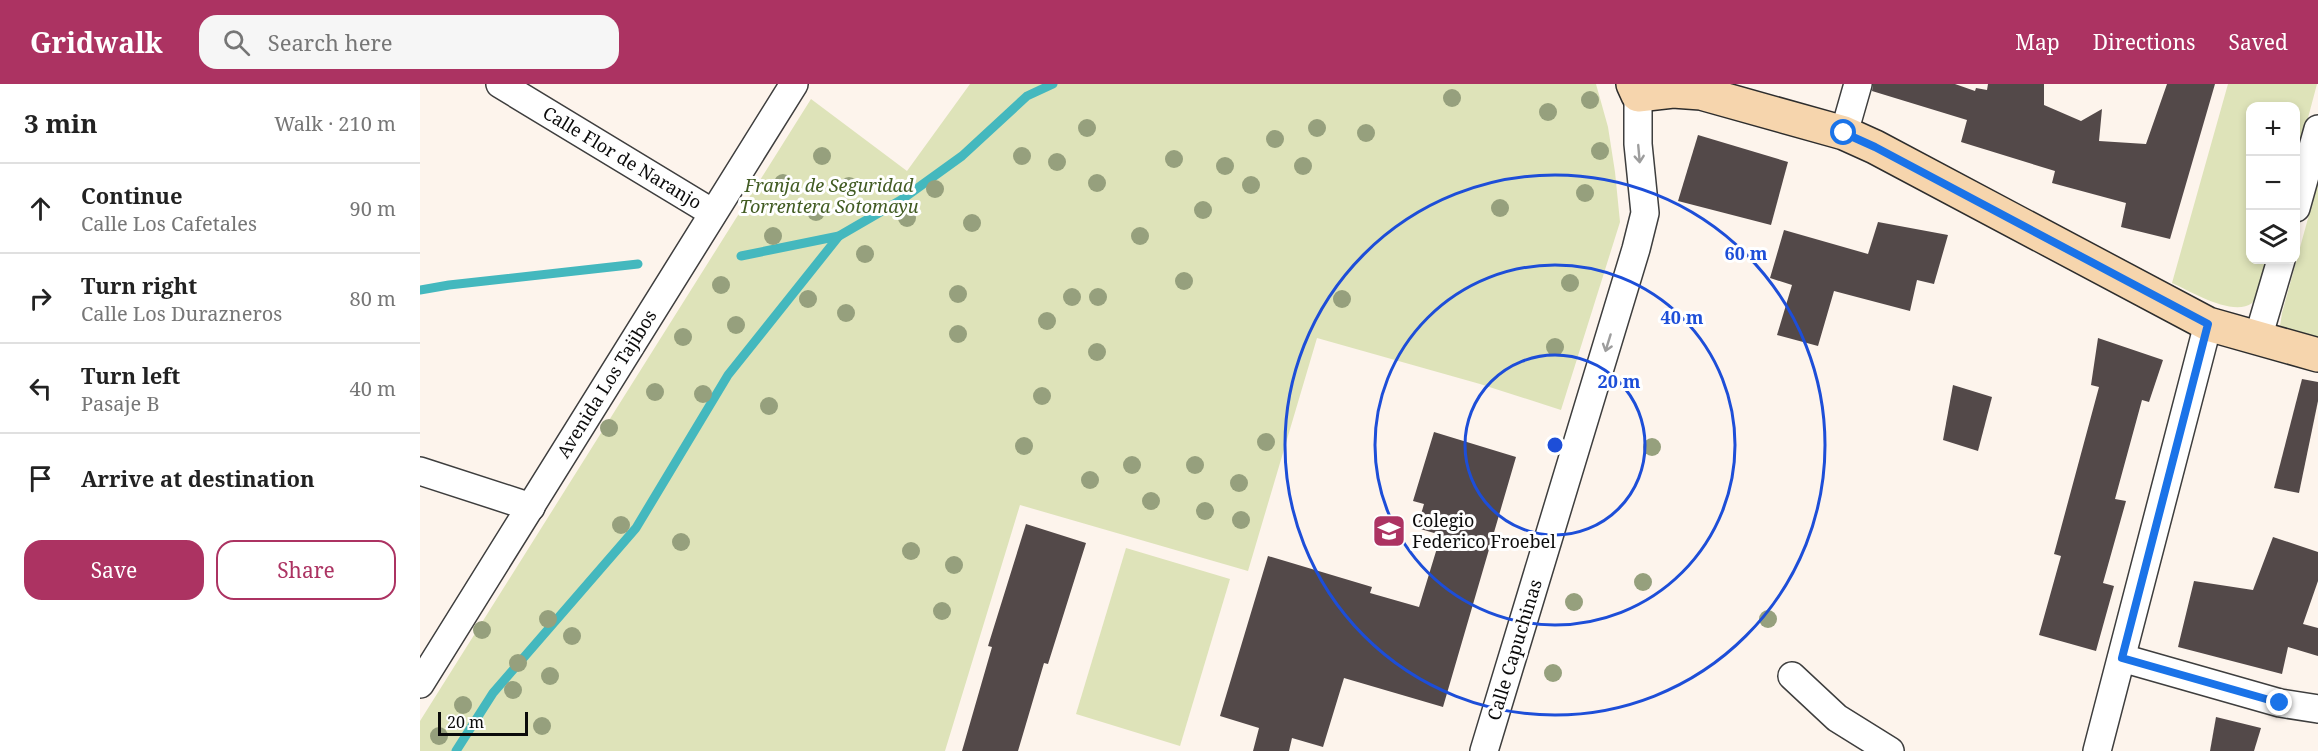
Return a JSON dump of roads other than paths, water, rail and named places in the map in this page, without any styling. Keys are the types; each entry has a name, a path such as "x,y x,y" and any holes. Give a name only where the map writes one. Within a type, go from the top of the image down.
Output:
{"main road":[{"path":"1635,90 1701,93 1844,133 1875,147 2208,324 2318,355"}],"street":[{"name":"Calle Flor de Naranjo","path":"500,84 713,213"},
{"name":"Avenida Los Tajibos","path":"420,684 794,84"},
{"path":"1844,133 1858,84"},
{"name":"Calle Capuchinas","path":"1484,751 1645,213 1635,90"},
{"path":"2300,191 2318,129"},
{"path":"2258,338 2280,264"},
{"path":"2097,751 2208,324"},
{"path":"420,471 531,507"},
{"path":"2122,658 2280,703 2318,708"},
{"path":"1792,676 1837,718 1890,751"}],"waterway":[{"path":"741,256 839,236 901,200 962,156 1027,96 1053,84"},
{"path":"456,751 493,693 636,528 728,375 839,236"},
{"path":"420,290 638,264"}],"place":[{"name":"Colegio Federico Froebel","path":"1389,531"}],"park label":[{"name":"Franja de Seguridad Torrentera Sotomayu","path":"829,196"}]}
